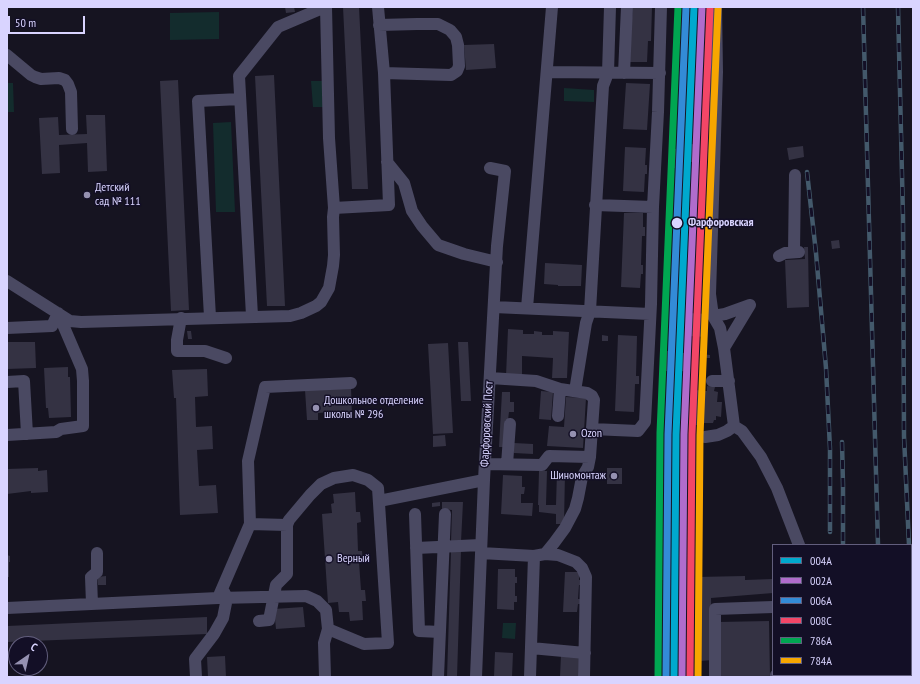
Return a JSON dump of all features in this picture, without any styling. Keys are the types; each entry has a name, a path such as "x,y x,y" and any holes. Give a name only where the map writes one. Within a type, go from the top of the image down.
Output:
{"street":[{"path":"7,328 81,322 210,317 290,316 301,314 322,302 329,288 333,266 334,208 329,138 326,7 278,28 239,76 252,316"},
{"path":"334,208 389,205 384,73 378,7"},
{"path":"528,308 552,7"},
{"path":"575,391 586,323 590,311 603,86 608,73 610,7"},
{"path":"624,73 627,7"},
{"path":"592,429 638,431 645,422 653,207 660,73 661,7"},
{"path":"716,7 717,72 710,294 713,316 720,328 724,348 734,426 742,431 761,458 777,488 799,544"},
{"path":"379,25 438,24 450,30 456,36 458,45 459,66 457,71 451,75 384,73"},
{"path":"7,55 35,77 41,79 59,78 65,80 71,92 72,129"},
{"path":"548,72 660,73"},
{"path":"210,317 198,101 240,99"},
{"path":"387,162 404,183 412,211 422,226 438,244 464,254 497,262"},
{"name":"Фарфоровский Пост","path":"476,677 484,480 497,262 505,171 490,168"},
{"path":"779,256 785,253 797,252 795,174"},
{"path":"595,205 653,207"},
{"path":"7,281 58,313 82,369 83,381 83,426 61,429 56,432 7,435"},
{"path":"713,316 725,314 750,305 724,348"},
{"path":"494,307 650,314"},
{"path":"182,318 176,351 205,351 226,358"},
{"path":"490,378 536,381 560,389 587,393 592,396 594,400 590,457 588,467 582,477 575,509 554,543 539,555 530,677"},
{"path":"712,381 729,381"},
{"path":"7,382 24,382 27,434"},
{"path":"196,677 196,659 220,625 223,618 222,594 250,524 248,461 265,387 351,383"},
{"path":"558,416 560,389"},
{"path":"508,464 510,424"},
{"path":"705,437 718,435 734,426"},
{"path":"485,464 542,465 549,456 590,457"},
{"path":"259,621 269,620 276,585 287,574 287,525 293,514 316,488 328,480 353,475 368,480 378,488 388,643 364,644 328,629"},
{"path":"379,501 484,480"},
{"path":"415,514 419,631 440,632"},
{"path":"438,677 445,514"},
{"path":"250,524 287,525"},
{"path":"416,548 444,547 539,555 558,555 568,557 576,562 582,568 586,577 584,677"},
{"path":"92,604 91,577 97,572 96,553"},
{"path":"7,608 92,604 222,594 312,597 326,610 328,629 324,643 325,677"},
{"path":"715,677 715,609 772,607"},
{"path":"531,648 585,653"}],"green space":[{"path":"219,12 219,39 170,40 170,13"},
{"path":"311,81 322,81 323,107 313,107"},
{"path":"7,83 13,83 14,112 7,112"},
{"path":"564,88 594,90 594,102 564,101"},
{"path":"231,122 235,212 216,212 213,123"},
{"path":"503,623 516,623 515,639 502,638"}],"building":[{"path":"285,7 294,7 295,12 286,13"},
{"path":"343,7 359,7 368,189 352,189"},
{"path":"633,7 652,7 651,41 648,41 647,62 628,62"},
{"path":"494,44 496,68 466,70 464,45"},
{"path":"274,75 285,306 267,306 255,76"},
{"path":"178,80 189,310 171,311 160,81"},
{"path":"626,83 650,84 647,130 623,129"},
{"path":"86,115 105,115 107,171 88,172 87,143 59,145 60,173 42,174 39,118 58,117 59,135 87,134"},
{"path":"691,144 698,145 697,162 690,162"},
{"path":"803,146 804,157 789,160 787,148"},
{"path":"625,147 646,148 645,165 647,165 647,174 645,174 644,192 623,191"},
{"path":"670,148 676,149 675,168 669,168"},
{"path":"624,213 643,213 643,227 645,227 645,236 642,236 641,265 643,265 643,274 641,274 640,288 621,287"},
{"path":"839,240 840,248 832,249 831,241"},
{"path":"804,247 808,247 809,307 787,308 785,260 805,259"},
{"path":"545,263 582,265 581,286 558,286 544,284"},
{"path":"688,313 708,314 707,337 687,336"},
{"path":"508,329 523,330 523,334 534,334 534,331 542,332 542,335 553,335 553,331 569,332 567,378 552,378 553,358 522,356 522,377 506,376"},
{"path":"187,331 191,331 192,339 188,339"},
{"path":"602,335 608,336 608,341 602,341"},
{"path":"618,335 637,336 636,376 639,376 639,384 635,384 634,412 615,411"},
{"path":"7,342 35,342 36,368 7,369"},
{"path":"458,342 468,342 471,401 461,401"},
{"path":"448,343 453,433 433,434 428,344"},
{"path":"661,351 668,351 667,371 661,371"},
{"path":"682,353 689,353 688,372 682,371"},
{"path":"702,354 710,355 710,358 702,358"},
{"path":"68,367 68,377 70,377 71,417 49,418 48,408 46,408 44,368"},
{"path":"207,369 208,396 195,397 196,427 212,426 213,449 197,450 199,486 216,485 218,513 180,515 176,398 174,398 172,370"},
{"path":"707,386 715,387 714,391 718,392 717,402 722,402 721,417 716,416 716,420 714,420 713,423 694,425 694,422 696,422 696,419 694,419 695,390 707,391"},
{"path":"351,387 352,417 341,418 341,411 318,413 318,420 307,420 305,390"},
{"path":"541,391 553,392 551,420 539,419"},
{"path":"502,392 510,392 510,402 514,402 514,412 509,412 508,420 505,420 504,447 499,447"},
{"path":"566,397 586,398 583,448 547,446 549,426 564,427"},
{"path":"445,435 446,446 433,447 433,436"},
{"path":"514,443 533,444 533,454 514,453"},
{"path":"38,468 38,471 47,470 48,492 31,493 31,491 7,494 7,469"},
{"name":"Шиномонтаж","path":"607,468 622,468 622,484 607,484"},
{"path":"539,471 547,471 546,505 556,505 557,472 565,472 564,524 556,524 556,514 539,512"},
{"path":"503,475 522,476 522,487 525,487 524,494 521,494 521,503 533,503 532,516 501,514"},
{"path":"355,492 356,512 360,512 361,522 357,523 358,551 362,551 363,562 359,562 361,590 365,590 366,601 362,601 363,620 350,621 349,612 339,612 338,602 328,603 322,514 332,513 331,504 334,503 333,494"},
{"path":"440,502 440,506 432,507 432,503"},
{"path":"442,502 463,502 461,542 451,542 452,510 442,509"},
{"path":"451,551 461,551 457,677 447,677"},
{"path":"7,555 10,556 9,577 7,577"},
{"path":"498,569 515,569 517,583 515,583 515,596 517,596 517,602 514,602 514,610 497,609"},
{"path":"565,572 579,572 579,580 581,580 581,585 579,585 578,599 580,599 580,604 578,604 577,612 563,612"},
{"path":"106,576 106,585 98,585 97,577"},
{"path":"745,576 745,580 772,579 772,593 711,598 713,660 699,661 697,577"},
{"path":"303,607 305,627 276,629 274,609"},
{"path":"207,617 207,634 48,640 48,636 8,636 7,642 7,626"},
{"path":"769,621 770,677 720,677 718,622"},
{"path":"495,652 513,653 512,677 494,677"},
{"path":"561,655 579,655 578,677 560,677"},
{"path":"225,656 226,677 208,677 207,657"}],"railway":[{"path":"863,7 878,544"},
{"path":"898,7 903,217 904,436 909,544"},
{"path":"807,172 826,368 830,449 830,532"},
{"path":"842,442 843,544"}],"transit line":[{"name":"786А","path":"658,677 660,433 678,7"},
{"name":"006А","path":"666,677 668,434 686,7"},
{"name":"004А","path":"674,677 676,434 694,7"},
{"name":"002А","path":"682,677 684,434 702,7"},
{"name":"008С","path":"690,677 692,434 710,8"},
{"name":"784А","path":"698,677 700,435 718,8"}],"place":[{"name":"Детский сад № 111","path":"87,195"},
{"name":"Фарфоровская","path":"677,223"},
{"name":"Дошкольное отделение школы № 296","path":"316,408"},
{"name":"Ozon","path":"573,434"},
{"name":"Шиномонтаж","path":"614,476"},
{"name":"Верный","path":"329,559"}]}
